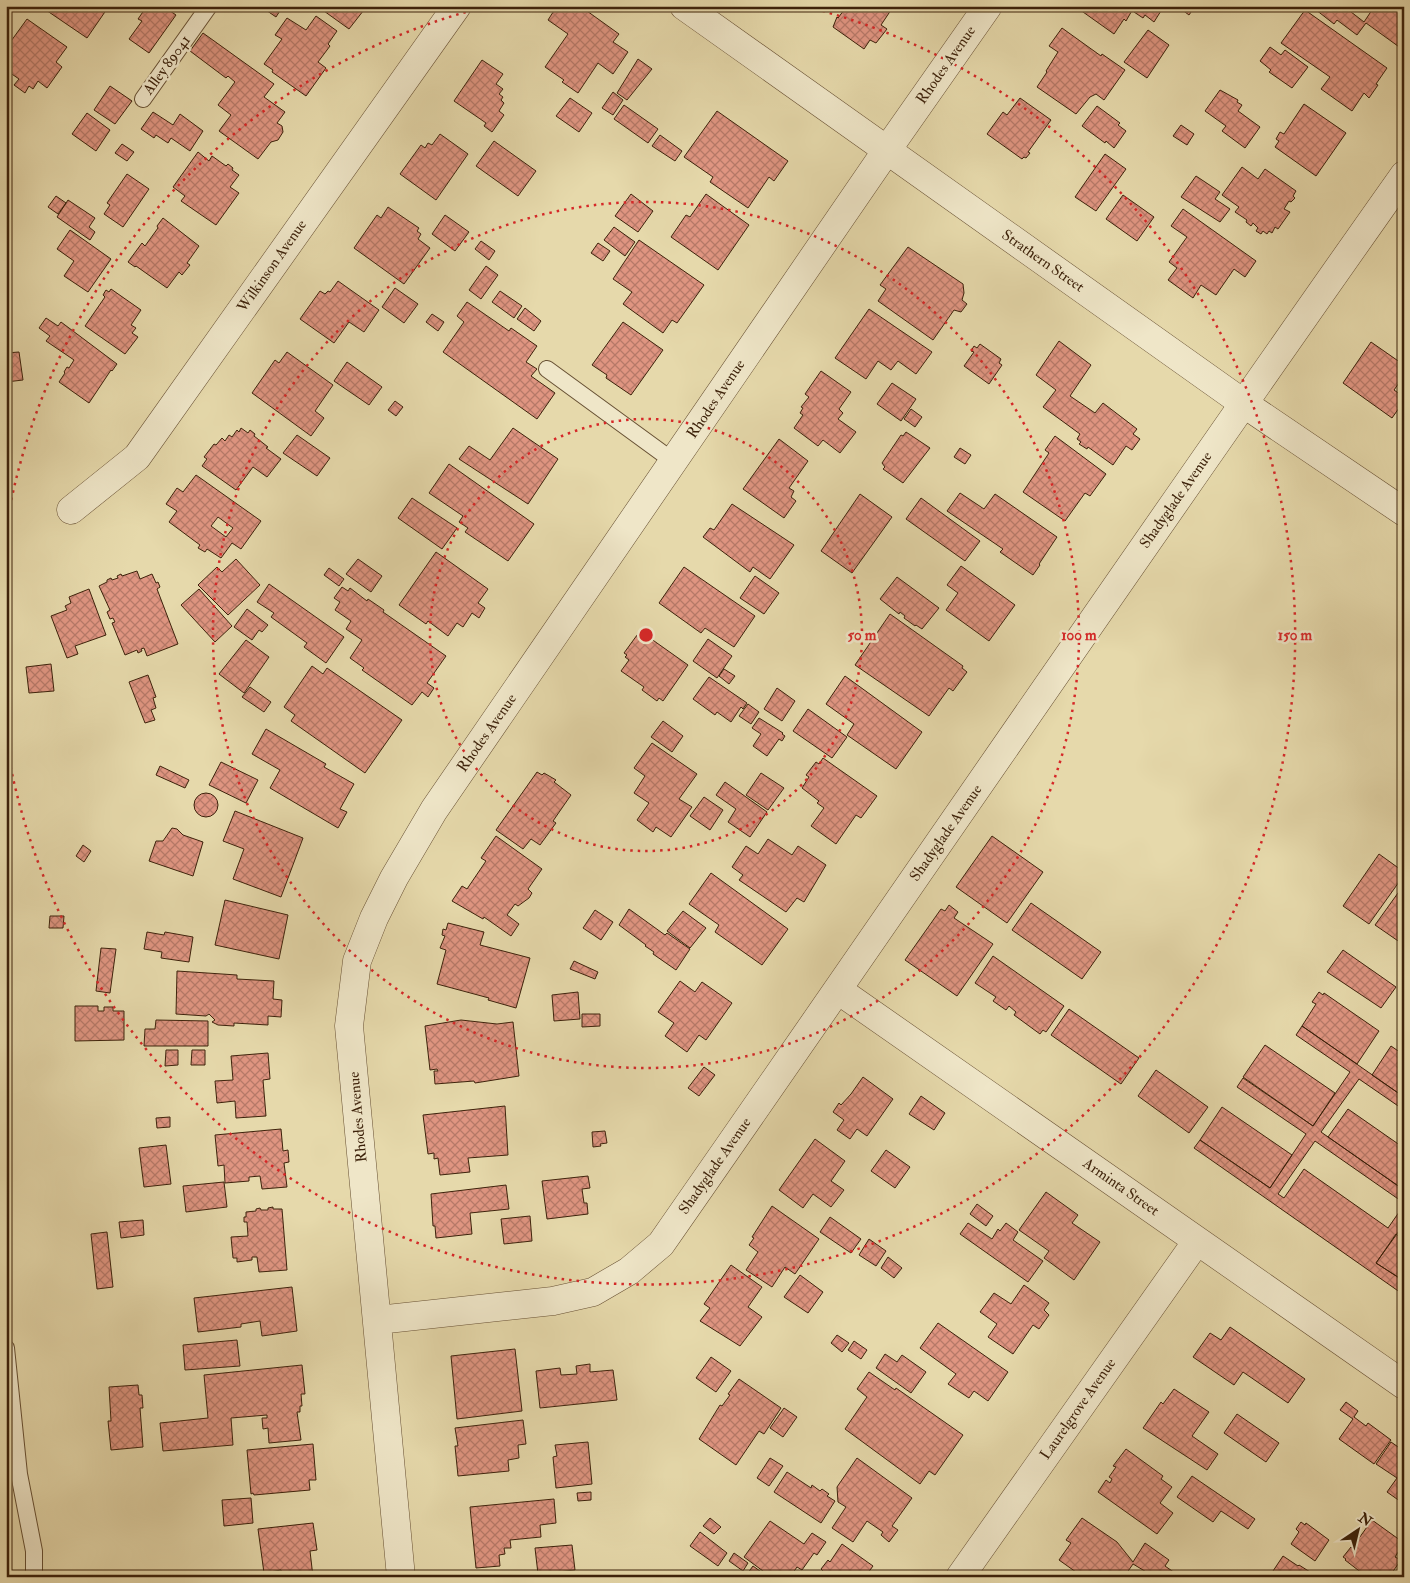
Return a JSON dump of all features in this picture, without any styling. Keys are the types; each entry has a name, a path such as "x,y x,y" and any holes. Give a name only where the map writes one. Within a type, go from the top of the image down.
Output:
{"street":[{"name":"Wilkinson Avenue","path":"71,510 137,457 457,6"},
{"name":"Strathern Street","path":"684,6 1243,403 1404,512"},
{"name":"Rhodes Avenue","path":"401,1577 349,1026 358,960 374,918 394,878 434,810 988,6"},
{"name":"Shadyglade Avenue","path":"378,1320 553,1301 593,1292 629,1271 660,1244 838,990 1243,403 1404,176"},
{"name":"Arminta Street","path":"838,990 1404,1384"},
{"name":"Laurelgrove Avenue","path":"960,1577 1197,1241"}],"lane":[{"name":"Alley 89041","path":"143,100 210,6"},
{"path":"547,369 674,461"},
{"path":"6,1348 19,1474 34,1551 34,1577"}],"building":[{"path":"40,6 109,6 87,38"},
{"path":"147,6 163,6 176,15 149,53 129,39 142,21 138,19"},
{"path":"260,6 283,6 276,17"},
{"path":"317,6 367,6 349,29"},
{"path":"557,6 580,6 619,34 613,42 628,52 613,74 598,63 578,93 562,82 564,80 545,67 568,34 548,20"},
{"path":"847,6 893,7 881,25 887,29 876,43 870,40 864,49 833,27 837,17"},
{"path":"1164,6 1154,22 1145,15 1143,18 1134,12 1136,9 1134,7 1126,21 1124,19 1114,34 1076,7"},
{"path":"1177,6 1195,6 1189,15"},
{"path":"1311,6 1347,6 1346,8 1364,22 1373,6 1404,6 1404,25 1399,32 1404,35 1404,47 1402,49 1366,23 1357,35 1337,20 1334,24"},
{"path":"1305,10 1387,68 1369,98 1364,93 1352,111 1321,89 1330,77 1281,43"},
{"path":"316,16 337,31 328,44 330,46 318,62 326,68 306,96 272,72 273,70 264,64 282,39 275,35 287,18 306,30"},
{"path":"27,19 67,47 56,62 62,67 47,88 38,81 33,89 29,86 25,93 14,85 19,79 6,70 6,59 8,56 6,48"},
{"path":"1062,28 1101,56 1102,54 1125,70 1104,100 1096,94 1090,97 1076,114 1037,87 1058,52 1049,46"},
{"path":"1148,30 1169,45 1147,78 1124,62"},
{"path":"203,33 274,84 264,97 285,112 277,123 282,126 283,132 278,140 271,142 258,159 219,131 231,115 218,105 235,82 228,76 226,78 190,51"},
{"path":"1270,47 1281,55 1285,50 1308,67 1292,88 1269,72 1271,70 1260,61"},
{"path":"638,59 652,69 627,100 617,93"},
{"path":"482,60 503,74 496,84 503,89 499,94 503,97 501,100 504,103 499,111 504,115 492,132 484,126 486,123 454,101"},
{"path":"110,86 132,101 115,124 94,110"},
{"path":"1220,90 1238,100 1237,102 1242,105 1238,111 1260,127 1245,148 1222,131 1226,126 1205,111"},
{"path":"613,92 623,100 613,115 602,108"},
{"path":"570,98 592,113 579,132 556,116"},
{"path":"1020,98 1051,120 1028,152 1030,153 1026,158 1022,159 987,134 1003,112 1007,115"},
{"path":"1304,104 1346,133 1316,176 1275,147 1279,141 1276,139 1280,132 1284,134"},
{"path":"624,105 658,129 648,143 614,119"},
{"path":"1097,106 1120,123 1118,125 1126,131 1114,148 1082,126"},
{"path":"717,111 788,161 774,181 769,177 748,208 710,182 713,177 684,157"},
{"path":"153,112 173,125 180,114 203,131 190,151 171,138 168,143 156,135 154,138 141,129"},
{"path":"87,113 110,130 96,151 72,134"},
{"path":"1181,125 1194,134 1187,145 1173,136"},
{"path":"440,134 468,154 436,200 400,174 421,145 425,148 428,143 432,145"},
{"path":"660,135 682,151 675,161 652,146"},
{"path":"494,141 536,171 518,196 476,166"},
{"path":"122,144 134,152 127,161 115,153"},
{"path":"198,152 209,161 212,156 226,166 228,164 239,175 230,187 239,193 216,225 181,201 185,196 173,187"},
{"path":"1105,154 1126,169 1096,211 1075,197"},
{"path":"1242,167 1258,179 1265,169 1296,191 1293,196 1295,198 1291,202 1289,201 1284,209 1290,212 1278,229 1275,227 1272,233 1269,231 1267,234 1263,231 1261,234 1256,231 1258,228 1253,223 1251,226 1246,222 1247,220 1235,212 1239,207 1222,195"},
{"path":"127,174 149,189 123,227 104,214 110,205 107,203"},
{"path":"1196,176 1220,192 1215,199 1230,209 1220,222 1181,197"},
{"path":"631,194 653,211 638,232 615,216"},
{"path":"706,194 749,225 718,270 671,237 686,215 690,217"},
{"path":"1123,195 1154,217 1137,241 1106,219"},
{"path":"56,196 66,203 58,214 48,207"},
{"path":"68,200 95,218 89,227 95,232 90,240 57,217"},
{"path":"388,207 419,228 417,231 421,234 418,239 430,248 404,284 354,248 377,215 381,218"},
{"path":"1183,209 1256,261 1245,277 1234,269 1216,295 1201,285 1193,298 1168,280 1177,268 1169,262 1187,237 1171,226"},
{"path":"445,215 469,232 455,251 432,234"},
{"path":"163,218 199,246 187,263 190,265 182,275 179,272 167,288 128,262 142,243 145,246"},
{"path":"614,227 635,242 625,256 604,240"},
{"path":"70,230 111,259 88,292 64,276 74,261 57,249"},
{"path":"639,240 704,285 677,323 672,320 663,333 623,304 632,292 613,279"},
{"path":"481,241 495,251 489,260 475,249"},
{"path":"598,243 610,251 603,261 591,253"},
{"path":"908,247 963,284 964,293 962,300 967,304 961,312 954,310 933,340 878,301 886,289 880,285"},
{"path":"486,266 498,275 481,299 469,290"},
{"path":"338,281 379,310 364,332 349,322 334,343 300,319 320,291 325,294 328,291 330,292"},
{"path":"395,288 418,304 404,323 382,307"},
{"path":"111,289 141,310 131,325 136,328 132,333 138,337 125,354 85,326 105,297 103,295 106,290 109,292"},
{"path":"500,291 522,306 514,318 492,302"},
{"path":"467,302 509,331 511,328 537,346 526,362 537,369 531,376 555,393 537,419 443,352 464,322 457,316"},
{"path":"525,308 541,321 534,331 517,319"},
{"path":"869,309 932,352 916,374 898,361 891,370 878,361 866,379 835,358"},
{"path":"432,314 444,322 438,331 426,322"},
{"path":"46,318 58,326 61,322 117,364 89,403 59,382 67,367 69,368 74,360 46,341 50,336 39,328"},
{"path":"623,322 663,350 631,395 606,378 607,375 592,365"},
{"path":"1059,341 1091,365 1070,396 1095,413 1103,403 1137,429 1133,434 1140,439 1132,450 1126,446 1113,465 1088,447 1087,449 1079,444 1081,442 1077,439 1080,434 1043,407 1056,390 1036,375"},
{"path":"1371,342 1404,365 1404,376 1394,390 1404,397 1404,401 1392,418 1343,383"},
{"path":"980,344 1001,359 999,363 1002,365 989,384 964,366 974,352 971,351 974,346 977,348"},
{"path":"19,352 23,380 6,382 6,353"},
{"path":"287,352 333,385 315,411 324,418 311,436 252,393 275,360 279,363"},
{"path":"347,362 382,387 369,405 334,381"},
{"path":"821,371 851,392 839,409 843,413 838,419 856,432 840,453 823,440 818,446 794,428 803,415 800,413 803,408 801,407 809,397 805,394"},
{"path":"892,383 916,399 901,421 877,404"},
{"path":"395,401 403,407 396,416 388,410"},
{"path":"911,409 922,417 915,427 904,419"},
{"path":"241,428 248,433 250,430 255,434 254,436 268,447 266,448 281,459 267,477 253,467 236,490 202,466 207,459 204,457 214,444 216,445 222,438 225,441 229,435 232,437"},
{"path":"513,428 558,459 528,504 459,459 469,446 490,460"},
{"path":"906,432 930,448 903,483 883,469 885,467 882,463 901,435 903,436"},
{"path":"297,435 330,458 317,476 283,453"},
{"path":"1055,436 1106,474 1090,496 1085,493 1065,521 1023,492 1049,453 1045,450"},
{"path":"779,439 808,461 789,488 794,491 791,497 796,501 784,518 743,489"},
{"path":"960,448 971,455 965,464 954,457"},
{"path":"449,464 534,524 508,561 465,532 468,528 459,522 463,516 429,493"},
{"path":"196,475 261,521 241,549 232,543 221,558 207,549 205,552 198,548 200,545 169,522 177,511 166,504 177,488 183,492","holes":["218,517 233,528 226,537 211,526"]},
{"path":"960,493 984,509 995,494 1057,537 1033,575 1000,552 1003,549 947,511"},
{"path":"860,494 892,517 852,573 821,551"},
{"path":"412,498 457,528 442,549 398,518"},
{"path":"921,498 980,541 965,561 906,519"},
{"path":"732,504 794,545 770,579 753,567 750,572 703,537 710,528 714,530"},
{"path":"436,552 488,589 478,603 485,608 479,618 472,613 463,627 457,623 448,636 428,621 426,624 399,605"},
{"path":"236,559 260,585 228,615 198,585 217,567 222,572"},
{"path":"358,559 382,576 371,592 346,574"},
{"path":"961,566 1015,605 989,641 946,610 958,593 947,585"},
{"path":"684,567 755,616 734,647 705,628 701,633 659,603"},
{"path":"329,568 344,579 339,586 324,575"},
{"path":"137,571 140,579 152,574 156,583 158,582 160,587 157,589 178,644 147,656 144,648 138,653 137,650 125,655 112,623 115,622 113,618 110,619 107,612 110,610 99,586 111,578 112,580 118,578 117,576 121,574 122,576"},
{"path":"755,576 779,593 764,614 740,598"},
{"path":"897,577 939,608 922,629 915,626 904,618 905,616 900,612 899,614 880,599"},
{"path":"269,584 344,637 326,663 304,647 307,643 271,617 274,613 257,602"},
{"path":"342,587 348,591 350,588 367,601 368,599 384,610 383,612 446,656 427,683 434,688 428,697 422,692 412,705 362,670 364,668 350,658 362,640 346,629 351,621 335,610 340,602 334,598"},
{"path":"89,589 106,635 75,646 78,654 67,658 51,616 67,610 65,606 71,603 69,597"},
{"path":"199,589 232,626 215,642 181,605"},
{"path":"247,609 268,625 262,632 259,630 252,640 234,627"},
{"path":"890,614 963,666 962,668 967,672 953,691 949,688 929,716 855,665"},
{"path":"640,631 688,665 663,701 659,698 657,701 642,690 644,687 621,671 629,660 625,657 627,655 624,653"},
{"path":"708,639 732,656 717,678 693,661"},
{"path":"246,640 269,657 244,693 219,674"},
{"path":"51,664 54,691 29,693 26,667"},
{"path":"312,666 323,674 327,668 402,720 365,773 291,721 295,715 284,707"},
{"path":"724,669 735,676 729,684 719,676"},
{"path":"148,675 156,697 153,698 156,708 151,710 155,720 145,723 129,682"},
{"path":"845,676 922,732 896,769 847,735 854,724 826,704"},
{"path":"709,677 747,703 743,709 741,707 731,722 717,712 715,715 693,699"},
{"path":"250,687 271,702 264,712 242,697"},
{"path":"777,688 795,701 782,721 764,709"},
{"path":"748,704 759,712 751,724 739,716"},
{"path":"808,709 847,737 832,758 793,731"},
{"path":"759,718 785,736 782,741 779,739 767,756 753,746 761,734 752,728"},
{"path":"663,721 683,736 672,752 651,737"},
{"path":"266,729 326,764 324,767 354,784 340,809 347,812 338,828 270,788 280,770 252,754"},
{"path":"652,743 697,774 679,799 692,807 671,837 656,827 653,832 637,820 649,803 634,793 645,776 634,768"},
{"path":"823,758 877,796 861,818 856,815 836,844 811,826 824,808 817,803 819,801 802,788 809,777 806,775 816,762 819,764"},
{"path":"221,762 258,780 246,803 209,785"},
{"path":"160,766 189,780 185,788 156,775"},
{"path":"537,772 542,775 544,773 556,780 554,782 571,795 553,821 556,823 540,845 531,839 523,849 496,830"},
{"path":"761,773 784,788 768,810 746,795"},
{"path":"725,782 767,812 750,837 728,822 736,809 716,795"},
{"path":"206,793 214,797 218,805 214,813 206,817 198,813 194,805 198,797"},
{"path":"704,797 723,810 710,830 690,816"},
{"path":"235,811 303,838 281,897 233,879 244,849 223,841"},
{"path":"172,828 177,829 183,835 203,842 193,876 149,861 156,841 163,841"},
{"path":"496,836 542,869 528,889 532,893 529,898 518,906 515,904 507,915 519,924 511,936 484,917 483,919 452,901 462,886 467,889 486,861 481,858"},
{"path":"992,836 1043,872 1007,923 956,887"},
{"path":"768,839 792,855 798,846 826,865 804,902 797,898 786,912 739,880 743,875 732,867 746,846 758,854"},
{"path":"83,845 91,851 84,862 76,856"},
{"path":"1379,854 1404,872 1404,875 1369,924 1343,906"},
{"path":"711,873 788,929 762,965 715,932 719,925 689,904"},
{"path":"1404,886 1404,945 1375,925"},
{"path":"225,900 288,915 279,959 215,945"},
{"path":"1031,903 1101,952 1082,979 1012,930"},
{"path":"949,905 958,912 954,918 993,944 957,996 905,960 941,909 945,911"},
{"path":"629,909 665,935 667,933 690,949 676,970 653,954 654,952 646,945 619,925"},
{"path":"595,910 613,922 601,940 583,928"},
{"path":"683,911 706,928 690,948 667,931"},
{"path":"50,916 64,916 63,928 49,928"},
{"path":"448,923 484,932 480,945 530,958 516,1008 488,1000 489,998 437,984 446,950 440,948 445,936 442,935 443,929 446,930"},
{"path":"147,932 164,935 165,932 193,937 189,962 161,958 162,952 144,949"},
{"path":"101,948 116,949 110,993 96,991"},
{"path":"1343,950 1396,987 1381,1008 1327,972"},
{"path":"993,956 1064,1006 1046,1032 1043,1030 1040,1034 1014,1015 1016,1012 1009,1006 1006,1010 993,1001 996,997 975,983"},
{"path":"574,961 598,972 595,979 570,969"},
{"path":"177,971 237,975 237,979 274,981 273,999 282,1000 281,1017 268,1016 268,1025 234,1023 234,1026 218,1025 212,1022 215,1020 209,1014 206,1016 176,1014"},
{"path":"680,981 695,992 702,982 732,1003 706,1040 699,1035 687,1052 665,1036 674,1023 658,1012"},
{"path":"578,992 580,1019 554,1021 552,995"},
{"path":"1319,992 1323,995 1324,993 1379,1031 1357,1064 1302,1026 1316,1004 1312,1002"},
{"path":"75,1006 98,1006 98,1011 104,1011 104,1007 113,1007 113,1011 124,1011 124,1040 75,1041"},
{"path":"1069,1009 1139,1058 1121,1084 1051,1035"},
{"path":"582,1014 600,1014 600,1026 582,1027"},
{"path":"156,1020 208,1021 208,1046 144,1046 145,1029 155,1029"},
{"path":"461,1020 497,1024 513,1022 519,1076 475,1083 474,1081 435,1084 434,1071 438,1071 437,1069 430,1070 425,1026"},
{"path":"1302,1026 1404,1097 1404,1110 1359,1079 1321,1132 1404,1190 1404,1203 1315,1141 1278,1194 1284,1198 1304,1169 1388,1228 1404,1205 1404,1224 1376,1263 1404,1281 1404,1295 1194,1148 1200,1140 1270,1188 1306,1134 1237,1087 1243,1078 1313,1126 1350,1072 1296,1035"},
{"path":"1265,1045 1335,1093 1313,1126 1243,1077"},
{"path":"1391,1046 1404,1055 1404,1097 1372,1075"},
{"path":"166,1050 178,1050 178,1065 165,1066"},
{"path":"192,1050 205,1050 205,1065 191,1065"},
{"path":"268,1053 270,1079 263,1080 266,1116 236,1118 235,1101 217,1103 215,1081 233,1080 231,1056"},
{"path":"704,1067 715,1075 699,1096 688,1088"},
{"path":"1156,1070 1208,1107 1189,1133 1138,1096"},
{"path":"863,1077 893,1099 867,1136 857,1129 850,1139 837,1130 844,1120 833,1112 839,1103 841,1105 851,1094"},
{"path":"921,1096 945,1113 934,1130 909,1114"},
{"path":"505,1106 508,1155 468,1158 470,1172 440,1175 438,1158 434,1159 434,1153 428,1154 423,1115"},
{"path":"1222,1107 1292,1155 1270,1188 1200,1140"},
{"path":"1348,1109 1404,1148 1404,1190 1328,1137"},
{"path":"170,1117 170,1127 157,1128 156,1118"},
{"path":"281,1129 283,1151 288,1150 289,1162 284,1163 287,1187 262,1189 260,1176 249,1177 249,1181 225,1183 224,1165 218,1166 215,1135"},
{"path":"605,1131 607,1143 593,1147 592,1132"},
{"path":"815,1139 845,1161 831,1181 844,1190 831,1207 813,1194 803,1208 779,1190"},
{"path":"166,1145 171,1184 144,1187 139,1148"},
{"path":"886,1150 910,1167 895,1188 871,1171"},
{"path":"588,1176 590,1188 582,1189 584,1203 587,1203 588,1214 547,1219 542,1181"},
{"path":"224,1182 227,1207 186,1212 183,1186"},
{"path":"506,1185 509,1209 470,1213 472,1234 436,1238 435,1226 433,1226 431,1194"},
{"path":"1046,1192 1078,1215 1072,1223 1100,1242 1074,1280 1044,1258 1049,1251 1019,1230"},
{"path":"977,1204 993,1216 986,1226 970,1214"},
{"path":"772,1206 819,1239 795,1274 785,1267 772,1287 746,1270 758,1252 749,1245 754,1238 752,1237"},
{"path":"273,1207 273,1209 282,1209 287,1270 259,1272 257,1257 252,1257 252,1260 237,1262 237,1258 233,1258 231,1237 248,1236 247,1222 244,1222 246,1212 256,1211 256,1209 260,1208 261,1210 268,1210 268,1208"},
{"path":"530,1216 532,1241 504,1244 501,1219"},
{"path":"830,1217 861,1239 851,1253 820,1232"},
{"path":"143,1220 144,1235 121,1238 119,1222"},
{"path":"968,1223 992,1239 998,1229 1000,1231 1006,1223 1018,1232 1013,1240 1043,1261 1028,1282 960,1234"},
{"path":"107,1232 113,1287 97,1289 91,1234"},
{"path":"1396,1234 1404,1240 1404,1281 1376,1263"},
{"path":"869,1239 886,1251 876,1266 859,1255"},
{"path":"888,1257 902,1268 894,1278 881,1268"},
{"path":"731,1265 762,1287 748,1307 762,1317 740,1346 700,1321 710,1308 704,1304"},
{"path":"800,1275 823,1292 808,1313 784,1297"},
{"path":"1024,1285 1049,1303 1044,1310 1049,1315 1039,1329 1033,1325 1013,1354 988,1337 997,1324 980,1312 994,1293 1011,1304"},
{"path":"292,1287 297,1331 262,1336 260,1321 241,1324 241,1327 198,1332 194,1298"},
{"path":"938,1323 1008,1372 988,1401 974,1391 969,1398 948,1384 956,1374 920,1348"},
{"path":"1230,1327 1305,1379 1288,1403 1243,1372 1234,1385 1193,1357 1210,1333 1221,1340"},
{"path":"837,1335 849,1343 842,1352 831,1343"},
{"path":"237,1340 240,1366 185,1370 183,1345"},
{"path":"854,1341 867,1350 861,1359 848,1350"},
{"path":"515,1349 522,1411 457,1419 451,1356"},
{"path":"885,1354 897,1362 902,1355 926,1372 911,1393 876,1368"},
{"path":"711,1357 731,1371 716,1392 696,1378"},
{"path":"590,1364 590,1372 613,1370 617,1400 540,1408 536,1371 560,1368 561,1375 577,1374 576,1366"},
{"path":"302,1365 305,1394 301,1394 302,1406 300,1406 300,1412 297,1412 301,1440 269,1443 268,1428 263,1429 262,1418 267,1418 267,1415 231,1418 233,1445 163,1451 160,1423 208,1418 204,1375"},
{"path":"869,1372 895,1390 896,1388 963,1435 935,1475 929,1471 920,1484 845,1429 867,1397 857,1389"},
{"path":"739,1379 781,1408 764,1434 759,1431 736,1465 699,1439"},
{"path":"138,1385 139,1395 142,1395 143,1408 140,1408 143,1447 111,1450 108,1421 111,1421 109,1387"},
{"path":"1174,1389 1209,1412 1192,1436 1218,1454 1207,1470 1143,1428 1161,1402 1163,1404"},
{"path":"1346,1402 1358,1411 1354,1417 1366,1426 1368,1423 1391,1440 1374,1464 1339,1439 1353,1419 1340,1410"},
{"path":"784,1408 797,1417 783,1437 770,1428"},
{"path":"1237,1414 1279,1443 1266,1462 1224,1433"},
{"path":"523,1420 526,1444 518,1445 519,1458 508,1460 509,1471 458,1476 455,1446 458,1446 455,1428"},
{"path":"588,1442 592,1484 556,1488 553,1457 557,1456 555,1445"},
{"path":"1391,1442 1404,1451 1404,1504 1387,1492 1397,1478 1376,1464"},
{"path":"313,1444 316,1480 309,1480 310,1490 251,1494 247,1450"},
{"path":"1126,1449 1163,1476 1161,1479 1172,1487 1160,1503 1173,1513 1157,1534 1098,1492 1106,1480 1110,1483 1112,1479 1109,1477 1116,1467 1113,1466"},
{"path":"770,1458 783,1466 769,1486 757,1478"},
{"path":"857,1458 912,1498 892,1526 898,1530 889,1542 881,1535 883,1532 867,1521 853,1542 832,1528 846,1507 838,1502 837,1487"},
{"path":"787,1472 811,1488 812,1485 820,1491 822,1489 829,1494 827,1496 835,1501 821,1523 774,1492"},
{"path":"1192,1476 1255,1519 1248,1529 1221,1511 1213,1522 1177,1497"},
{"path":"591,1492 591,1500 578,1501 577,1493"},
{"path":"251,1498 253,1523 224,1526 222,1500"},
{"path":"554,1499 556,1523 540,1525 541,1537 510,1540 511,1548 504,1548 505,1554 499,1555 500,1566 476,1568 470,1507"},
{"path":"710,1518 721,1527 714,1534 703,1526"},
{"path":"1082,1518 1117,1542 1133,1562 1145,1543 1169,1560 1165,1566 1175,1573 1172,1577 1146,1577 1148,1573 1133,1564 1124,1577 1083,1577 1059,1560 1071,1543 1066,1540"},
{"path":"1372,1520 1404,1543 1395,1557 1401,1560 1389,1577 1382,1575 1381,1577 1367,1577 1343,1557 1352,1548"},
{"path":"770,1521 804,1544 812,1533 826,1542 817,1555 814,1553 802,1570 797,1567 790,1577 771,1577 744,1557"},
{"path":"1301,1522 1305,1525 1306,1523 1329,1540 1315,1561 1291,1544 1299,1532 1296,1529"},
{"path":"313,1523 317,1550 310,1551 313,1577 282,1577 281,1570 264,1573 258,1529"},
{"path":"700,1532 727,1553 718,1566 690,1546"},
{"path":"842,1544 873,1566 865,1577 819,1577 823,1571 821,1569 828,1560 830,1562"},
{"path":"572,1545 575,1570 538,1574 535,1548"},
{"path":"734,1553 748,1563 743,1571 729,1561"},
{"path":"1283,1556 1298,1566 1318,1577 1269,1577"},
{"path":"753,1566 768,1577 751,1577 747,1574"},
{"path":"210,1573 210,1577 178,1577 178,1576"}]}
